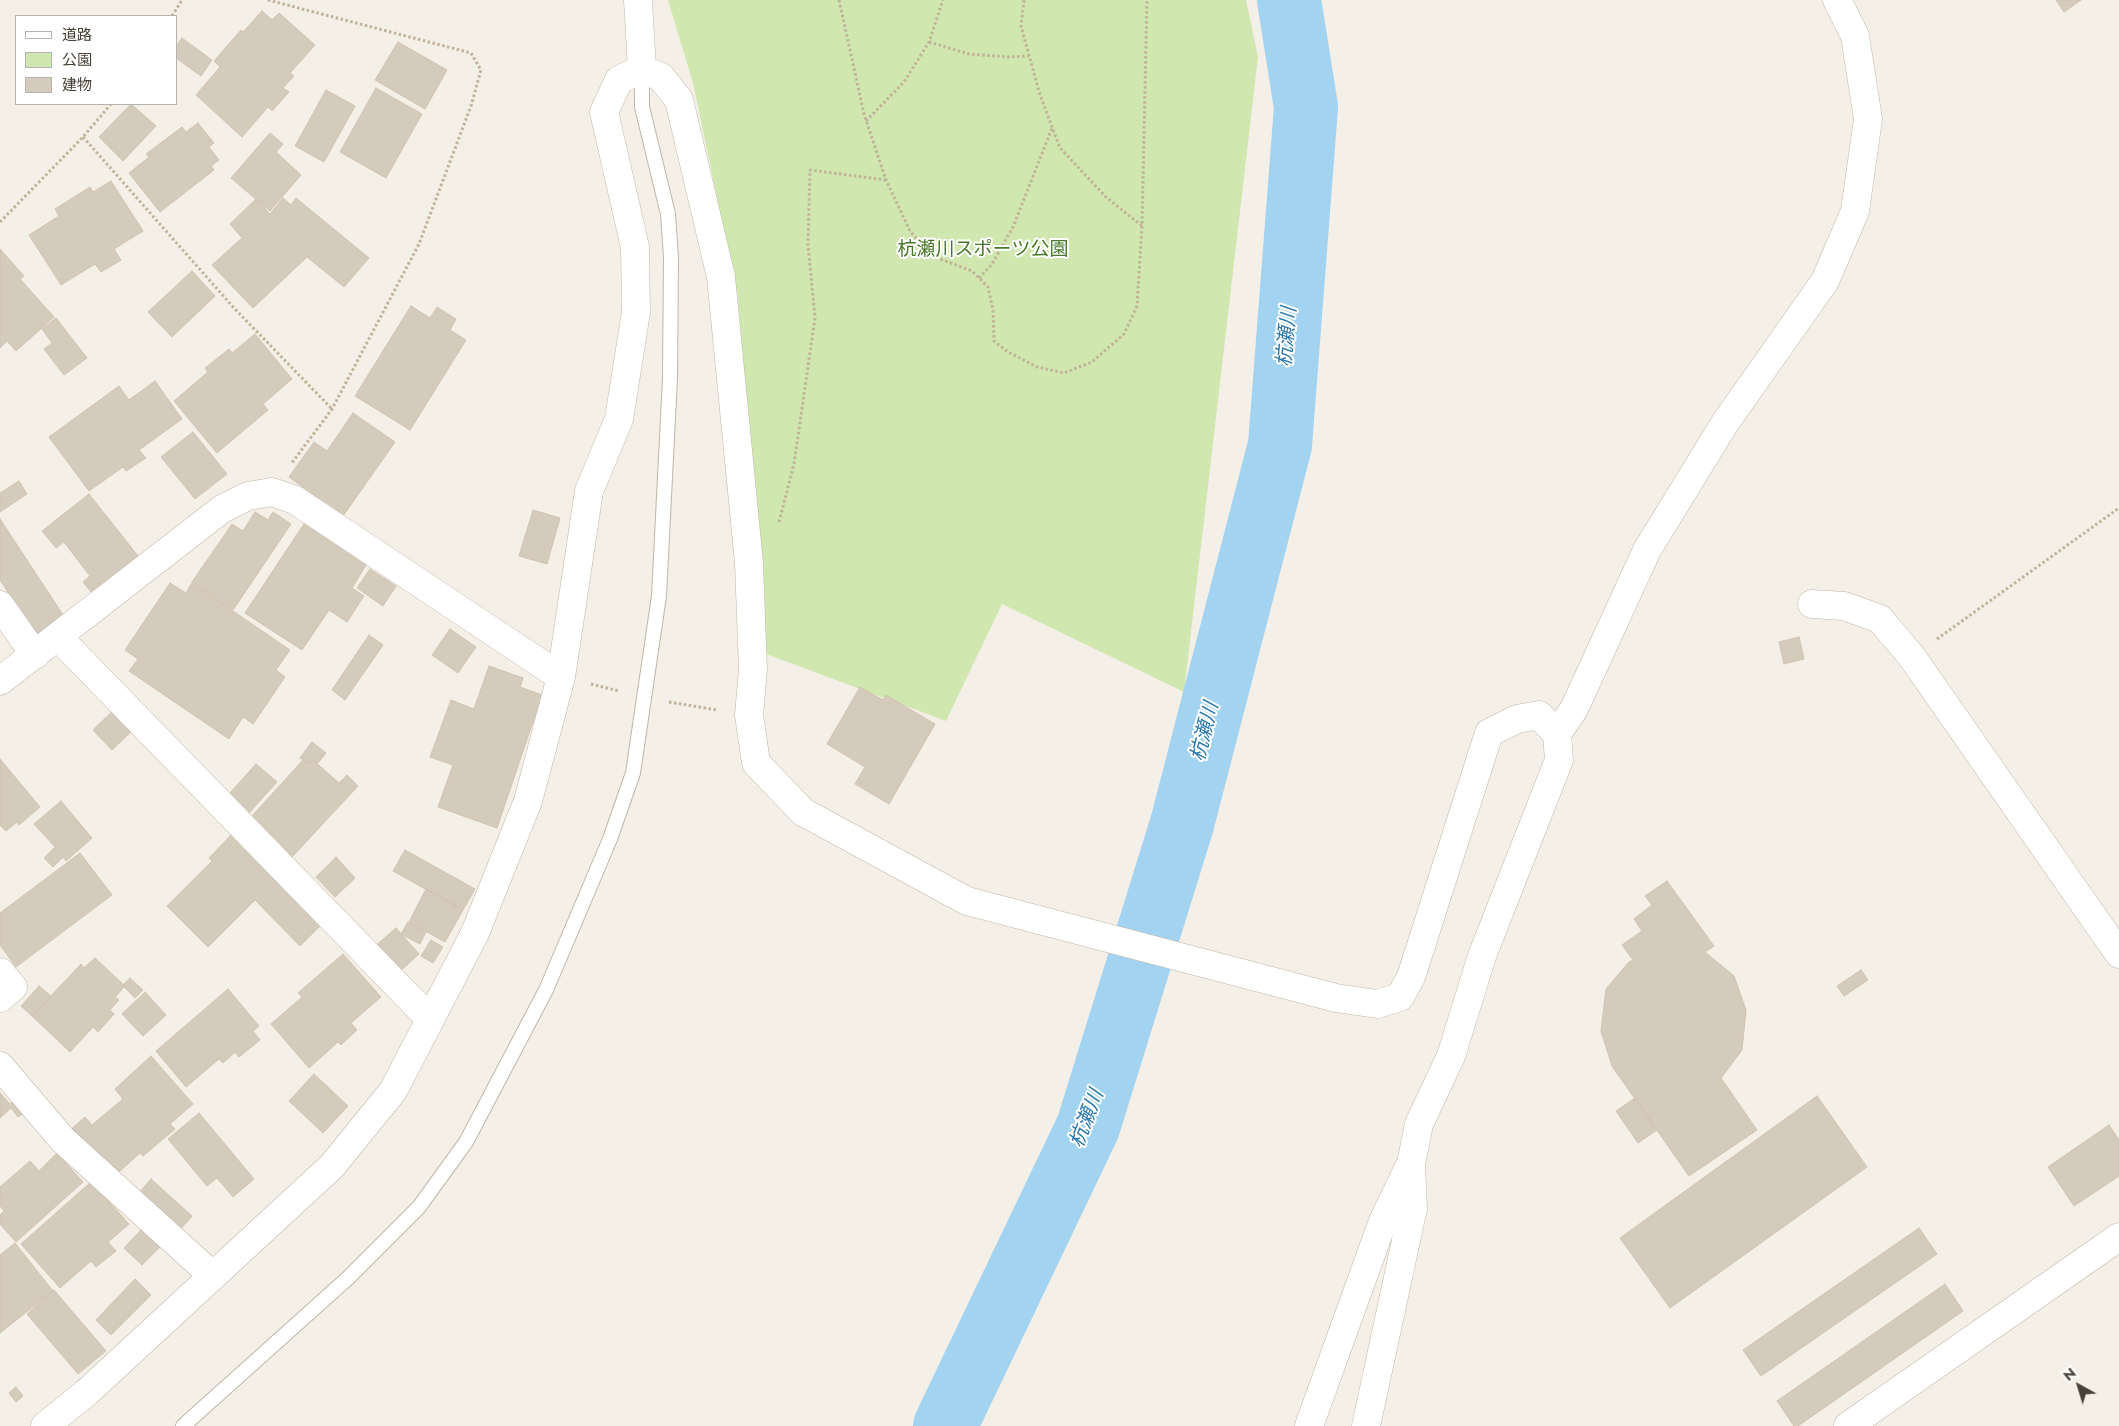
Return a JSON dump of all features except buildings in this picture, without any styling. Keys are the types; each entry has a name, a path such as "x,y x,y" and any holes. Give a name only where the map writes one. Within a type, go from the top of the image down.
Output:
{"street":[{"path":"638,0 642,69"},
{"path":"1366,1426 1413,1208 1411,1164 1419,1124 1451,1056 1482,956 1559,760 1557,734 1574,709 1648,550 1725,423 1825,281 1855,210 1868,119 1856,36 1837,0"},
{"path":"44,1426 86,1393 332,1166 393,1091 475,933 528,801 561,677 589,491 619,420 636,312 635,247 604,112 620,80 642,69 661,77 679,100 721,277 746,538 753,670 749,716 756,763 803,812 967,901 1078,932 1336,998 1378,1004 1400,997 1411,977 1489,734 1517,719 1539,716 1557,734"},
{"path":"0,681 222,509 248,496 272,492 295,500 561,677"},
{"path":"1812,604 1844,606 1880,618 1912,657 2119,954"},
{"path":"0,605 36,655"},
{"path":"58,637 430,1019"},
{"path":"0,972 13,987 0,998"},
{"path":"0,1066 63,1140 213,1276"},
{"path":"1309,1426 1383,1221 1411,1164"},
{"path":"1848,1426 2119,1237"}],"lane":[{"path":"183,1426 348,1278 419,1207 466,1142 546,990 610,839 633,772 659,596 670,378 671,258 668,214 642,107 642,69"}],"path":[{"path":"173,15 182,0"},
{"path":"268,0 470,53 481,70 471,106 419,244 332,410 272,492"},
{"path":"839,0 866,121 886,180 910,231 932,256 972,271 988,287 993,310 994,341 1008,352 1037,367 1064,373 1092,362 1124,334 1137,306 1142,226 1148,0"},
{"path":"866,121 904,82 928,42 944,0"},
{"path":"1024,0 1021,26 1029,56 1060,148 1106,197 1142,226"},
{"path":"928,42 969,54 1008,57 1029,56"},
{"path":"0,222 83,137 110,105"},
{"path":"979,278 992,264 1013,227 1052,127"},
{"path":"83,137 234,308 332,410"},
{"path":"746,538 778,525 794,464 815,318 808,245 810,170 886,180"},
{"path":"1912,657 2119,508"}],"green space":[{"name":"杭瀬川スポーツ公園","path":"668,0 1246,0 1258,57 1184,692 1002,604 946,721 766,654 738,297 693,83"}],"waterway":[{"name":"杭瀬川","path":"945,1426 1088,1127 1182,824 1280,445 1306,107 1289,0"}]}
